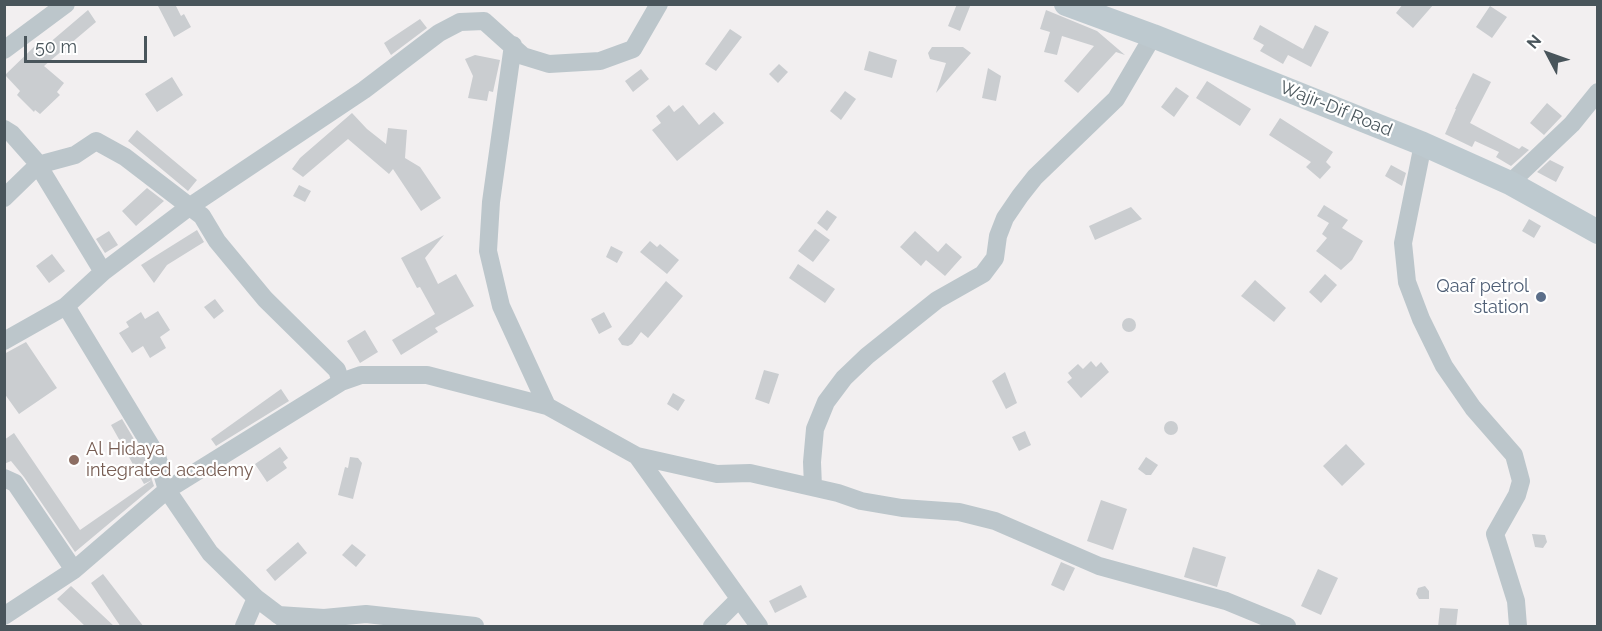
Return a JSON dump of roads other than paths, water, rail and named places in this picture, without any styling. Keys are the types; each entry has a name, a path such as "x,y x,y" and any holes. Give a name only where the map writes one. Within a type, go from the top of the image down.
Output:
{"main road":[{"name":"Wajir-Dif Road","path":"1066,4 1154,36 1423,144 1510,183 1598,232"}],"street":[{"path":"4,50 66,4"},
{"path":"4,341 66,306 103,272 189,207 364,90 439,33 460,22 484,21 523,56 549,64 600,61 633,49 658,4"},
{"path":"813,487 812,462 815,429 826,402 844,378 867,356 937,300 983,274 995,258 998,236 1005,218 1020,196 1035,177 1116,99 1154,36"},
{"path":"513,45 490,202 488,251 501,306 547,406"},
{"path":"1510,183 1572,124 1598,92"},
{"path":"4,129 12,134 38,165 103,272"},
{"path":"4,198 38,165 75,155 96,141 125,157 202,216 217,241 265,299 336,370 341,382"},
{"path":"1423,144 1403,243 1407,282 1421,319 1444,366 1473,408 1514,455 1521,481 1517,495 1495,534 1495,540 1505,563 1516,601 1518,627"},
{"path":"66,306 152,446 167,490 210,553 256,598 293,627"},
{"path":"4,616 75,570 167,490 341,382 361,375 427,375 547,406 637,456 717,474 750,473 813,487 861,501 903,508 959,512 995,521 1099,566 1226,601 1287,627"},
{"path":"637,456 759,627"},
{"path":"4,478 15,483 75,570"},
{"path":"244,627 256,598"},
{"path":"712,627 739,599"},
{"path":"278,615 324,618 366,614 475,627"}],"place":[{"name":"Qaaf petrol station","path":"1541,297"},
{"name":"Al Hidaya integrated academy","path":"74,460"}]}
